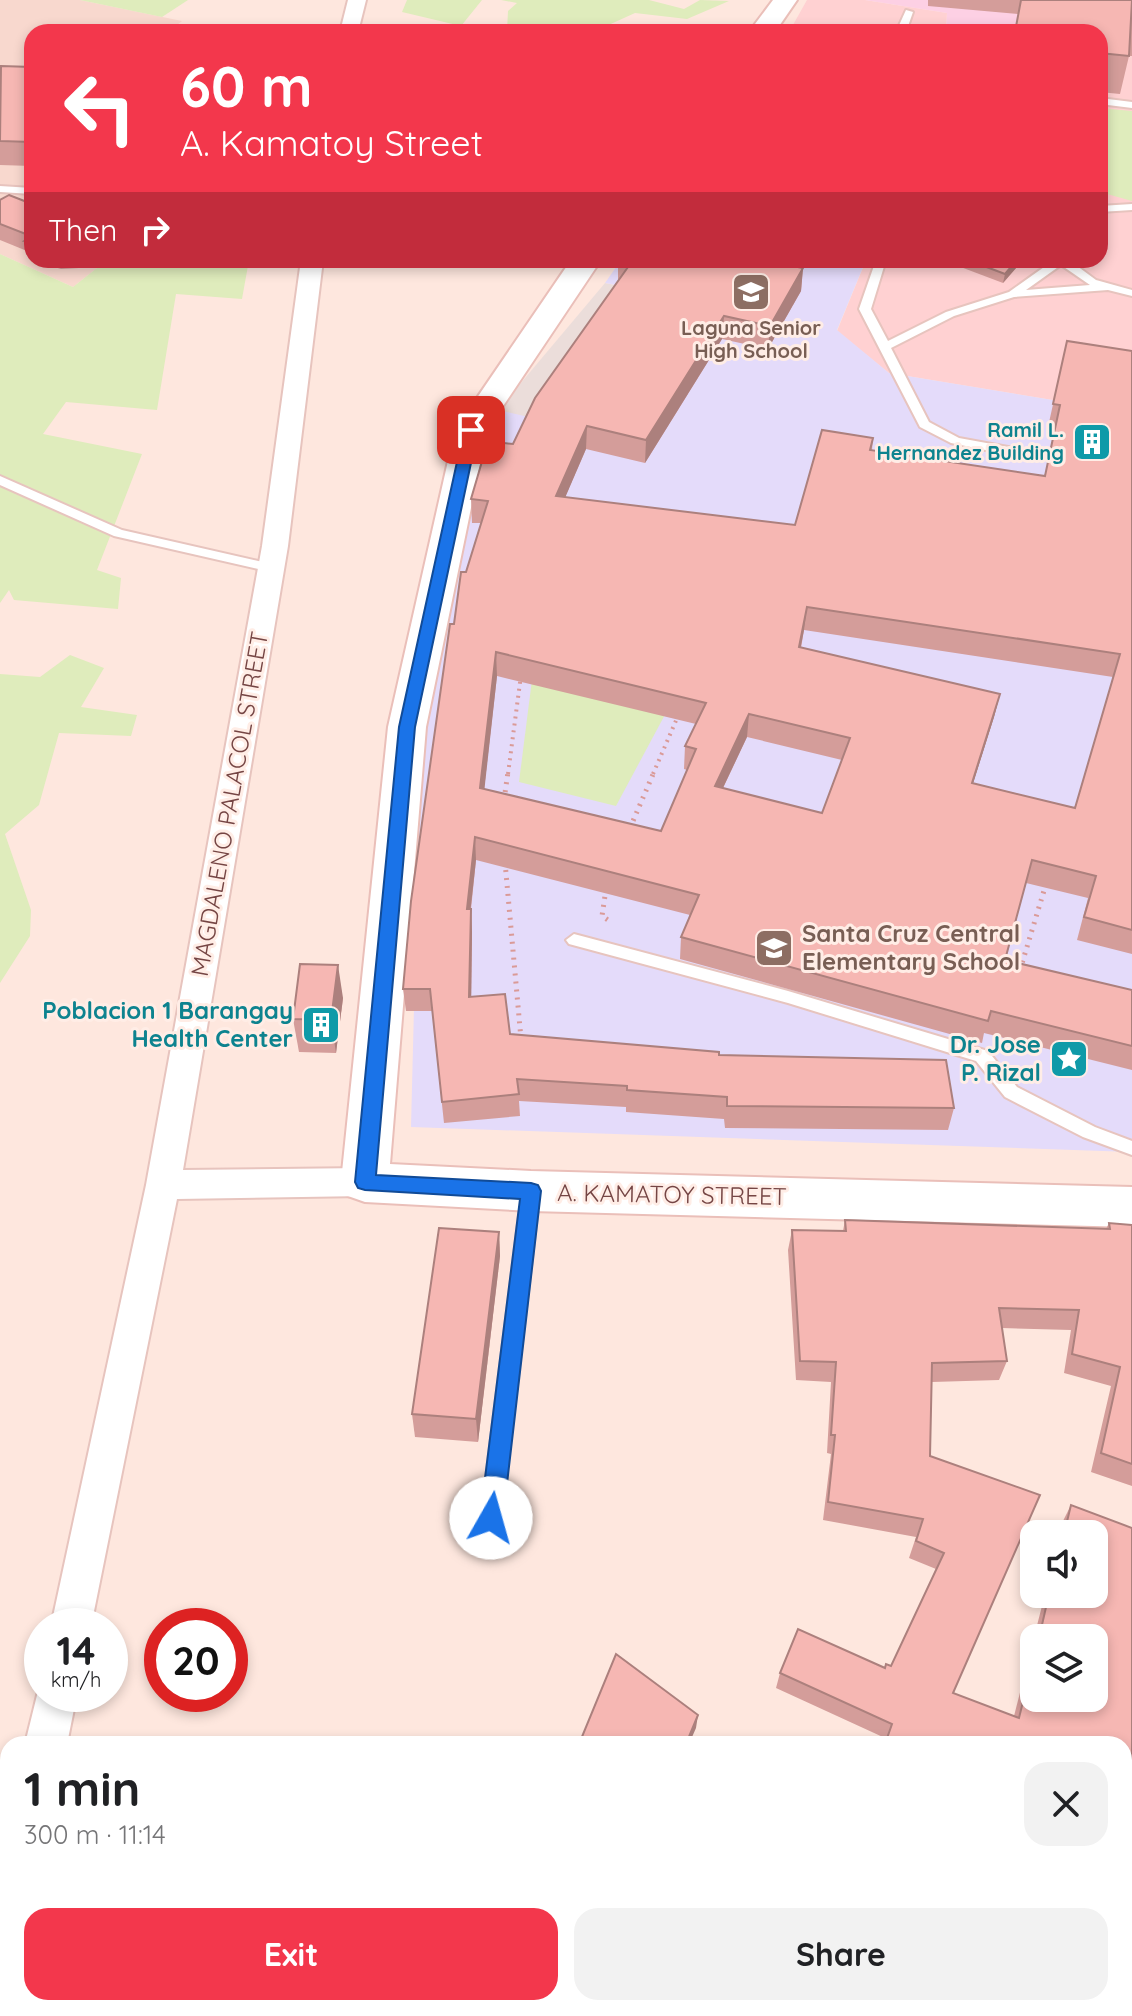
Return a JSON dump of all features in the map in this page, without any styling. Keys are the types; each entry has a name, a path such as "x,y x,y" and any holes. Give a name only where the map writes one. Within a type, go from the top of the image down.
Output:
{"street":[{"path":"351,24 357,0"},
{"path":"770,24 785,0"},
{"name":"MAGDALENO PALACOL STREET","path":"75,1608 163,1185 271,568 311,268"},
{"path":"365,1182 407,727 471,430 581,268"},
{"name":"A. KAMATOY STREET","path":"163,1185 365,1182 531,1191 1132,1207"},
{"path":"48,1736 52,1712"}],"lane":[{"path":"904,24 909,12"},
{"path":"1108,102 1132,105"},
{"path":"0,189 24,190"},
{"path":"1108,204 1114,207"},
{"path":"1108,208 1132,207"},
{"path":"878,268 865,309 924,424 947,439 1015,452"},
{"path":"1013,294 1050,268"},
{"path":"1071,268 1107,287 1132,293"},
{"path":"885,347 950,314 1013,294 1107,287"},
{"path":"0,480 118,533 271,568"},
{"path":"574,940 788,997 982,1056 1011,1092 1089,1132 1132,1148"},
{"path":"491,1518 531,1191"}],"path":[{"path":"504,805 523,664"},
{"path":"627,835 684,704"},
{"path":"504,851 522,1052"},
{"path":"1018,977 1050,870"},
{"path":"608,879 602,916 614,924"}],"shaded area":[{"path":"0,0 80,0 182,21 178,24 24,24 24,265 0,254"},
{"path":"807,0 865,0 947,13 946,24 794,24"},
{"path":"865,0 1132,0 1132,56 1108,54 1108,24 946,24 947,13"},
{"path":"1108,54 1132,56 1132,413 889,373 837,331 863,268 1108,268"},
{"path":"31,268 97,268 73,287"},
{"name":"Santa Cruz Central Elementary School","path":"615,268 863,268 837,330 889,373 1132,413 1132,1152 411,1127 420,769 455,541 498,410 533,418 691,300 605,283"},
{"path":"605,283 692,301 597,437 498,410"}],"green space":[{"path":"80,0 188,0 162,17"},
{"path":"407,0 482,0 463,24 402,12"},
{"path":"501,0 649,0 684,9 700,0 729,1 687,19 635,13 611,24 507,24 508,11 517,3"},
{"path":"1108,109 1132,111 1132,201 1108,194"},
{"path":"0,254 24,265 24,268 31,268 73,287 97,268 248,268 242,299 176,294 157,410 66,402 43,434 142,454 97,570 121,578 118,609 14,600 9,590 0,603"},
{"path":"70,655 104,668 81,707 137,715 131,736 59,733 39,805 5,834 31,910 30,936 0,983 0,674 40,677"},
{"path":"535,656 675,696 616,806 519,782"}],"building":[{"path":"1021,0 1132,0 1129,56 1108,54 1108,24 1016,24"},
{"path":"1,66 24,67 24,142 0,141"},
{"path":"9,195 24,201 24,233 0,224 0,200"},
{"path":"627,268 803,268 770,326 724,316 646,440 587,426 556,496 795,525 822,430 873,438 870,450 1045,476 1060,405 1053,404 1067,341 1132,351 1132,930 1084,917 1096,876 1032,860 1005,960 1132,990 1132,1046 991,1011 988,1021 681,937 699,895 475,837 467,909 471,909 469,997 505,994 510,1034 719,1052 719,1055 946,1060 954,1108 727,1106 727,1097 627,1090 627,1086 517,1079 519,1094 442,1102 430,989 403,989 411,901 450,624 454,624 461,572 466,572 488,501 471,499 488,441 513,444 535,398","holes":["807,607 1120,654 1075,808 972,783 1000,694 799,647","496,652 706,703 685,746 696,749 661,831 480,788","749,714 850,738 822,813 715,786"]},
{"path":"989,268 1010,268 1005,274"},
{"path":"300,964 338,965 331,1020 293,1019"},
{"path":"845,1220 1110,1229 1109,1223 1132,1225 1132,1464 1101,1453 1120,1367 1072,1354 1079,1310 999,1308 1007,1361 932,1363 930,1456 1040,1495 1029,1520 1020,1520 1020,1541 953,1693 1019,1718 1020,1712 1108,1712 1108,1624 1042,1624 1046,1608 1108,1608 1108,1520 1067,1520 1071,1505 1132,1528 1132,1736 888,1736 892,1724 780,1673 798,1629 885,1668 886,1664 891,1666 944,1553 916,1541 923,1519 828,1502 835,1435 831,1435 836,1362 800,1361 792,1230 846,1231"},
{"path":"439,1228 499,1232 476,1419 412,1414"},
{"path":"616,1654 698,1715 689,1736 582,1736"}],"place":[{"name":"Laguna Senior High School","path":"751,292"},
{"name":"Ramil L. Hernandez Building","path":"1092,442"},
{"name":"Santa Cruz Central Elementary School","path":"774,948"},
{"name":"Poblacion 1 Barangay Health Center","path":"321,1025"},
{"name":"Dr. Jose P. Rizal","path":"1069,1059"}],"route":[{"path":"471,430 407,727 365,1182 531,1191 491,1518"}]}
